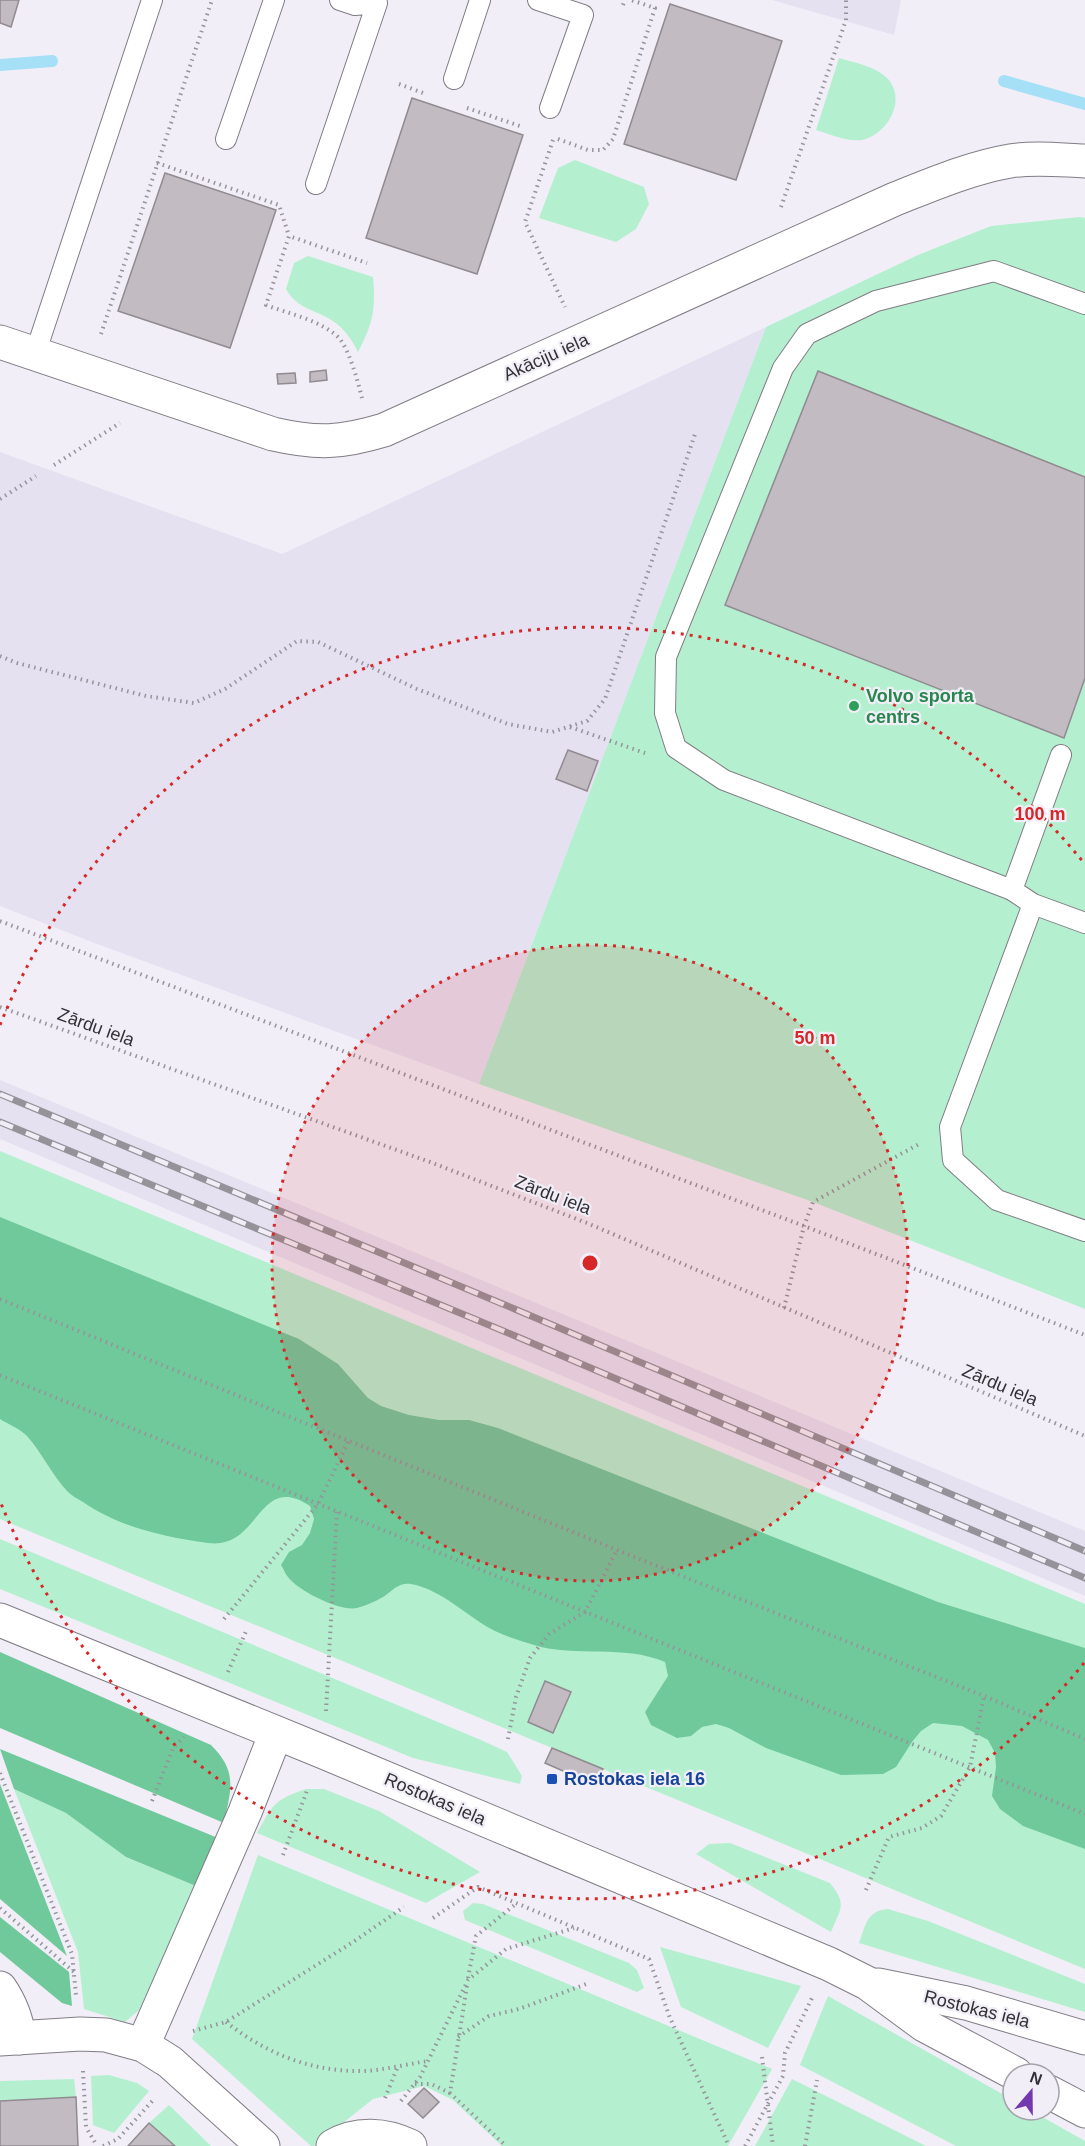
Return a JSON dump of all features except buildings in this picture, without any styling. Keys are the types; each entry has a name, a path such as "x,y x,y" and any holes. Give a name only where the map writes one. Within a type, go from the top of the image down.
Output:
{"street":[{"name":"Akāciju iela","path":"0,342 273,434 313,441 335,441 359,437 384,430 895,199 961,173 1011,161 1049,159 1085,161"},
{"name":"Rostokas iela","path":"0,1620 321,1751 829,1964 867,1983 924,2025 1001,2066"},
{"path":"143,2045 245,1812 276,1733"},
{"name":"Rostokas iela","path":"867,1983 966,2003 1085,2038"},
{"path":"0,1988 17,2021 10,2039 80,2034 106,2035 143,2045 170,2062 263,2146"},
{"path":"1061,2098 1085,2111"},
{"path":"333,2146 350,2138 369,2135 397,2140 410,2146"}],"lane":[{"path":"35,354 152,0"},
{"path":"226,139 274,0"},
{"path":"316,184 378,2 355,5 340,0"},
{"path":"454,79 480,0"},
{"path":"538,0 583,15 550,108"},
{"path":"1085,304 993,271 876,301 807,334 783,368 666,657 665,713 676,748 724,780 1012,890 1033,904 1085,923"},
{"path":"1012,890 1061,755"},
{"path":"1033,904 950,1127 953,1160 997,1200 1085,1231"}],"path":[{"path":"98,344 212,0"},
{"path":"569,316 525,222 554,138 588,150 603,150 613,139 656,8 632,0"},
{"path":"779,213 846,20 846,0"},
{"path":"399,84 432,96"},
{"path":"465,107 531,130"},
{"path":"157,164 279,205 289,236 266,305 318,324 339,338 354,369 365,407"},
{"path":"289,236 367,263"},
{"path":"54,465 122,422"},
{"path":"0,656 17,663 146,696 194,703 225,689 297,640 318,642 417,689 508,724 552,732 587,721 605,699 695,434"},
{"path":"0,499 36,476"},
{"path":"0,921 1085,1335"},
{"name":"Zārdu iela","path":"0,1007 430,1162 587,1223 1085,1436"},
{"path":"784,1308 804,1226 813,1202 950,1127"},
{"path":"0,1299 617,1550 984,1696 1085,1739"},
{"path":"0,1375 1085,1814"},
{"path":"224,1619 318,1504 349,1440"},
{"path":"283,1855 321,1751 330,1664 337,1511"},
{"path":"508,1739 516,1696 530,1659 549,1634 585,1612 617,1550"},
{"path":"866,1890 889,1837 922,1828 941,1816 970,1767 984,1696"},
{"path":"0,1773 72,1954"},
{"path":"433,1918 478,1887 649,1959 670,2018 729,2146"},
{"path":"450,2093 476,1936 517,1903"},
{"path":"143,2045 226,2022 404,1907"},
{"path":"0,1908 74,1972"},
{"path":"369,2135 387,2118 415,2084 468,1980 506,1949 575,1928"},
{"path":"458,2038 489,2016 519,2009 589,1983"},
{"path":"745,2146 783,2076 785,2053 813,1996"},
{"path":"226,2022 244,2037 315,2068 365,2071 428,2061"},
{"path":"80,2034 86,2127 97,2146"},
{"path":"762,2057 773,2146"},
{"path":"103,2146 118,2139 179,2071"},
{"path":"805,2146 817,2080"},
{"path":"415,2084 431,2084 450,2093 506,2146"}],"shaded area":[{"path":"772,0 901,0 894,35"},
{"path":"766,327 479,1084 97,944 0,906 0,452 282,554"},
{"path":"0,1080 1085,1531 1085,1596 0,1139"}],"green space":[{"path":"839,58 877,71 887,78 893,87 895,106 892,115 886,124 871,137 862,140 844,139 816,130"},
{"path":"575,160 644,187 649,204 636,229 616,242 539,218 558,168"},
{"name":"Volvo sporta centrs","path":"1085,218 1085,1309 813,1202 479,1084 766,327 918,255 991,226"},
{"path":"308,256 373,277 372,316 358,352 340,327 330,319 297,302 286,289 294,263"},
{"path":"0,1151 1085,1604 1085,1969 0,1519","holes":["545,1681 570,1692 553,1732 528,1722"]},
{"path":"0,1217 299,1339 338,1364 368,1398 381,1406 409,1415 439,1420 469,1420 498,1428 938,1602 1085,1648 1085,1849 1023,1826 1000,1809 992,1796 996,1767 995,1753 988,1740 962,1726 933,1723 921,1731 896,1767 883,1774 841,1775 766,1748 729,1728 716,1724 702,1727 691,1736 677,1738 651,1725 645,1712 668,1676 665,1662 633,1654 566,1651 524,1642 495,1631 434,1592 411,1584 399,1586 367,1605 350,1608 331,1604 293,1583 281,1565 289,1552 302,1545 310,1533 314,1519 310,1506 293,1498 279,1498 268,1504 239,1535 225,1542 208,1543 175,1538 142,1530 97,1511 68,1492 27,1436 0,1419"},
{"path":"0,1539 507,1752 522,1776 520,1784 413,1758 0,1589"},
{"path":"0,1652 211,1745 220,1755 229,1773 229,1800 224,1823 0,1728"},
{"path":"0,1749 218,1838 196,1886 126,1857 66,1813 14,1789"},
{"path":"0,1784 67,1956 0,1899"},
{"path":"14,1789 66,1813 126,1857 196,1886 139,2010 125,2022 84,2009 78,1952"},
{"path":"306,1789 324,1789 379,1811 480,1872 426,1903 257,1833 280,1800"},
{"path":"730,1843 830,1883 841,1902 831,1932 696,1854 709,1844"},
{"path":"258,1855 772,2069 728,2146 502,2146 453,2100 424,2086 373,2099 314,2146 311,2146 192,2039"},
{"path":"473,1903 483,1904 629,1963 637,1970 644,1988 637,1992 465,1920 463,1911"},
{"path":"888,1909 928,1921 1085,1984 1085,2012 859,1943 865,1925 871,1916"},
{"path":"0,1917 69,1972 72,2006 62,2003 0,1952"},
{"path":"660,1947 801,1986 768,2048 681,2007"},
{"path":"828,1996 1001,2093 1001,2122 1051,2122 1085,2141 1085,2146 956,2146 800,2065"},
{"path":"109,2075 137,2083 149,2091 114,2133 93,2125 91,2076"},
{"path":"74,2079 76,2097 0,2101 0,2081"},
{"path":"792,2079 926,2146 755,2146"},
{"path":"169,2105 211,2146 175,2146 149,2123"}],"waterway":[{"path":"0,65 52,61"},
{"path":"1004,81 1085,104"}],"railway":[{"path":"0,1094 1085,1551"},
{"path":"0,1122 513,1335 1085,1578"}],"place":[{"name":"Volvo sporta centrs","path":"854,706"},
{"name":"Rostokas iela 16","path":"552,1779"}]}
